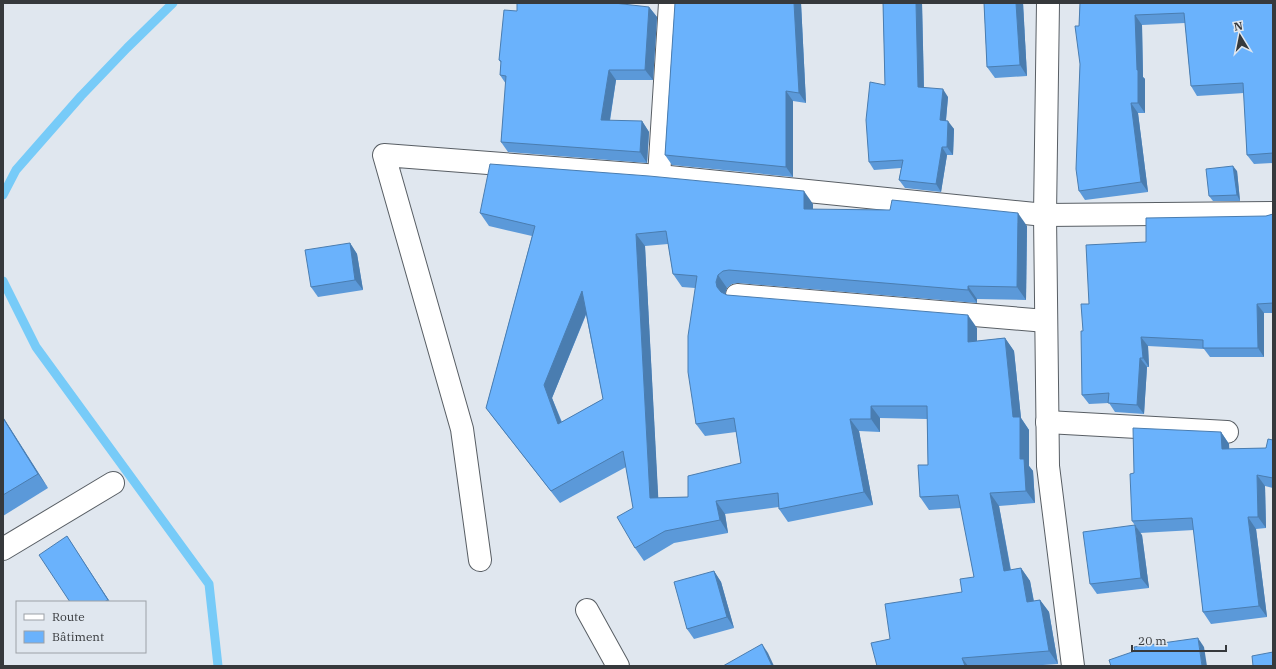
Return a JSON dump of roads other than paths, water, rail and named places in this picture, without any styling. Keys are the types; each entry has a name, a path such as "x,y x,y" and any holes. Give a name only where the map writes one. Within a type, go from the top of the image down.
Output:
{"street":[{"path":"659,176 670,3"},
{"path":"1048,3 1045,215 1048,466 1073,666"},
{"path":"480,560 462,429 384,155 659,176 1045,215 1273,213"},
{"path":"738,295 1046,321"},
{"path":"1047,422 1227,432"},
{"path":"3,549 113,483"},
{"path":"587,610 618,666"}],"waterway":[{"path":"3,195 16,170 81,96 173,3"},
{"path":"3,281 36,347 209,584 218,666"}]}
